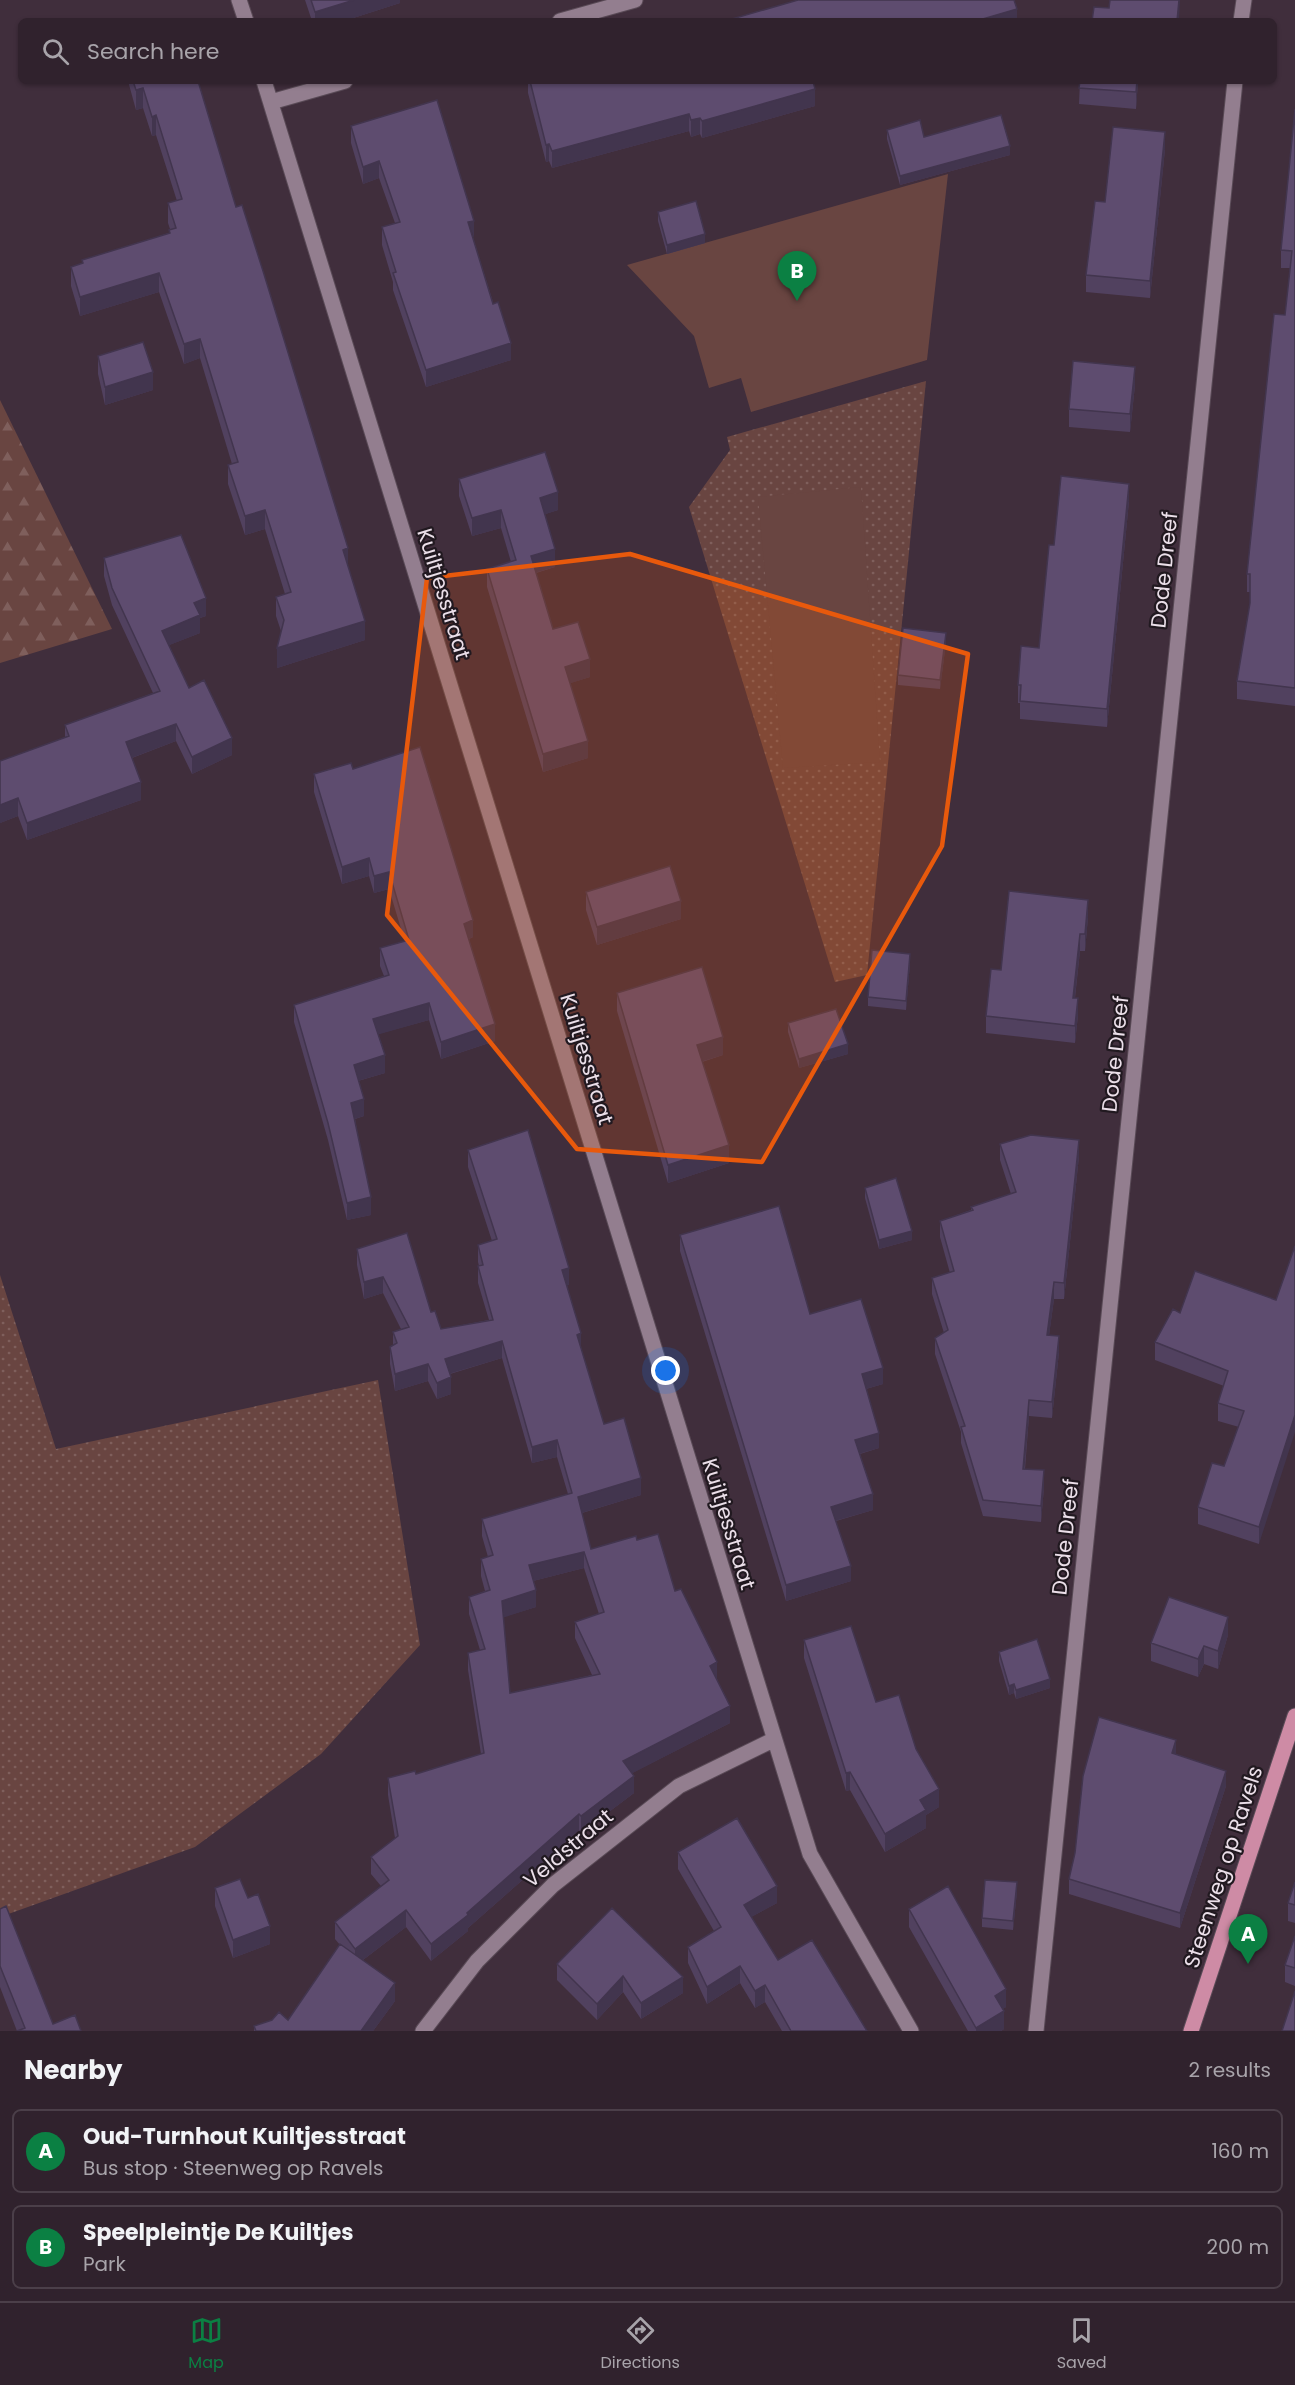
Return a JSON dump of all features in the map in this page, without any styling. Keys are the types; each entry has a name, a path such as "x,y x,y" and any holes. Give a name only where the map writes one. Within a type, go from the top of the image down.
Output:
{"main road":[{"name":"Steenweg op Ravels","path":"1191,2031 1295,1716"}],"street":[{"path":"239,0 245,18"},
{"path":"571,18 635,0"},
{"path":"1241,18 1244,0"},
{"name":"Kuiltjesstraat","path":"265,84 773,1740 810,1854 911,2031"},
{"path":"271,102 334,84"},
{"name":"Dode Dreef","path":"1036,2031 1235,84"},
{"name":"Veldstraat","path":"423,2031 477,1961 553,1885 679,1786 773,1740"}],"highlighted area":[{"path":"630,554 968,654 942,846 762,1162 577,1149 387,915 427,578"}],"green space":[{"path":"948,174 927,360 751,412 741,378 709,388 694,336 627,265"},
{"path":"926,381 867,975 835,982 689,507 730,450 727,437"},
{"path":"0,400 112,629 0,663"},
{"path":"861,487 880,762 783,768 758,497"},
{"path":"0,1275 56,1449 378,1380 420,1645 321,1754 195,1847 0,1917"}],"building":[{"path":"311,0 354,0 315,12"},
{"path":"798,0 1014,0 1017,9 986,18 735,18"},
{"path":"1110,0 1179,0 1177,18 1092,18 1094,7 1109,8"},
{"path":"134,84 199,84 236,207 242,205 263,271 348,548 343,550 365,621 277,648 284,620 276,597 291,592 265,510 245,516 228,465 238,462 200,339 184,344 159,273 80,297 71,267 83,263 82,260 170,233 169,230 176,228 168,203 182,199 156,115 152,117 143,88 136,90"},
{"path":"531,84 814,84 815,89 702,121 700,118 691,120 689,114 552,151 549,144 546,145"},
{"path":"1080,84 1137,84 1136,92 1079,88"},
{"path":"437,100 474,221 468,222 493,304 498,302 511,343 426,370 393,273 396,272 382,227 400,222 379,161 363,167 351,126"},
{"path":"1295,109 1295,688 1237,681 1250,603 1250,574 1247,574 1274,314 1285,315 1292,251 1281,250"},
{"path":"1001,115 1010,146 900,176 887,130 920,120 924,137"},
{"path":"1113,127 1165,132 1150,281 1086,275 1095,201 1105,202"},
{"path":"696,201 705,234 667,245 658,212"},
{"path":"143,342 153,372 105,387 98,356"},
{"path":"1073,361 1135,367 1130,414 1069,409"},
{"path":"545,452 558,492 540,498 555,549 531,556 553,629 578,622 590,659 565,667 588,741 543,754 487,569 516,560 501,510 472,518 459,479"},
{"path":"1061,476 1129,484 1107,709 1020,701 1021,685 1018,685 1021,646 1039,648 1049,545 1054,545"},
{"path":"181,535 206,598 194,603 200,615 162,631 189,688 204,680 232,738 192,757 176,724 126,742 141,782 27,823 18,798 0,805 0,761 69,736 65,725 160,691 112,588 104,558"},
{"path":"903,628 946,633 940,680 898,675"},
{"path":"420,747 473,920 464,924 495,1024 441,1042 429,1003 373,1019 385,1055 354,1065 364,1099 351,1103 371,1197 347,1203 328,1123 294,1005 389,975 380,948 409,940 389,872 374,876 369,858 342,867 314,774 351,763 353,769"},
{"path":"670,866 681,901 597,927 586,892"},
{"path":"1009,891 1088,900 1085,934 1080,934 1073,998 1078,998 1075,1026 986,1016 991,969 1001,970"},
{"path":"872,950 910,954 906,1001 868,997"},
{"path":"702,967 723,1037 697,1045 729,1145 668,1165 617,993"},
{"path":"836,1009 848,1044 799,1059 788,1023"},
{"path":"528,1130 569,1268 562,1270 581,1333 577,1335 604,1424 624,1418 641,1478 578,1497 591,1549 636,1536 637,1540 658,1534 675,1591 681,1589 717,1662 710,1666 730,1706 623,1761 634,1776 581,1816 579,1814 467,1913 468,1915 431,1944 406,1910 355,1949 335,1922 389,1880 371,1857 398,1836 388,1778 415,1771 416,1774 484,1753 468,1653 485,1649 469,1597 490,1590 481,1559 493,1555 482,1519 572,1493 557,1440 532,1447 502,1341 445,1359 451,1377 437,1383 428,1364 395,1374 390,1347 397,1343 393,1332 409,1327 383,1277 364,1282 357,1249 407,1233 431,1312 435,1311 441,1329 493,1320 478,1266 483,1265 478,1245 497,1239 468,1150","holes":["584,1552 604,1612 575,1622 600,1674 510,1693 502,1601 536,1590 529,1565"]},
{"path":"1031,1135 1079,1140 1064,1283 1054,1282 1047,1335 1059,1336 1052,1402 1029,1400 1023,1469 1044,1470 1041,1506 983,1500 961,1427 965,1426 935,1338 948,1330 932,1278 954,1271 940,1221 973,1210 971,1207 1016,1192 1000,1144"},
{"path":"896,1178 912,1231 879,1240 865,1188"},
{"path":"779,1206 810,1314 861,1299 883,1368 862,1374 879,1433 855,1440 873,1494 831,1507 851,1566 786,1585 680,1235"},
{"path":"1295,1246 1295,1415 1259,1527 1198,1507 1212,1463 1224,1466 1244,1411 1218,1403 1228,1371 1155,1342 1173,1309 1180,1313 1195,1271 1276,1300"},
{"path":"1169,1597 1228,1617 1218,1651 1204,1646 1198,1659 1151,1643"},
{"path":"851,1626 876,1702 899,1695 916,1749 939,1789 920,1800 926,1810 885,1834 850,1772 846,1773 804,1640"},
{"path":"1037,1639 1050,1679 1016,1690 1014,1684 1009,1686 999,1652"},
{"path":"1099,1717 1176,1740 1172,1753 1226,1771 1180,1913 1069,1879 1075,1853 1083,1776"},
{"path":"737,1818 777,1886 744,1905 778,1960 812,1940 867,2031 791,2031 765,1985 755,1991 740,1966 707,1987 688,1947 721,1927 678,1852"},
{"path":"240,1879 248,1898 258,1894 270,1926 233,1940 215,1888"},
{"path":"985,1880 1017,1882 1013,1921 982,1918"},
{"path":"1295,1882 1295,1905 1288,1903"},
{"path":"948,1886 1006,1989 995,1996 1004,2011 976,2028 909,1909"},
{"path":"6,1906 53,2024 75,2015 81,2031 17,2031 25,2028 0,1966 0,1909"},
{"path":"612,1908 683,1977 641,2003 623,1976 597,2004 557,1964"},
{"path":"1295,1936 1295,1968 1285,1965"},
{"path":"340,1944 395,1983 361,2031 256,2031 254,2026 272,2020 279,2012 288,2020"},
{"path":"1295,1991 1295,2031 1282,2031"}],"place":[{"name":"Speelpleintje De Kuiltjes","path":"797,301"},
{"name":"Oud-Turnhout Kuiltjesstraat","path":"1248,1964"}]}
